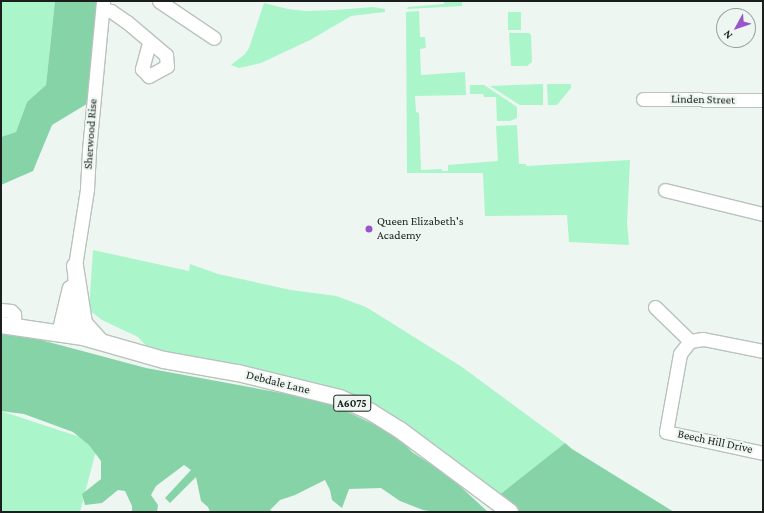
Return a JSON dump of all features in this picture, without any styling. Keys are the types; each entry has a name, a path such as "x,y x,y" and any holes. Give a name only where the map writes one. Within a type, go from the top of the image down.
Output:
{"main road":[{"path":"75,266 84,323 101,342"},
{"name":"Debdale Lane","path":"8,326 65,334 101,342 164,360 238,373 340,398 371,412 400,430 510,512"}],"street":[{"path":"159,1 177,6 214,38"},
{"path":"103,5 140,32 149,42"},
{"name":"Sherwood Rise","path":"65,334 87,189 89,150 103,5"},
{"name":"Linden Street","path":"643,99 763,100"},
{"path":"665,190 763,214"},
{"path":"656,307 690,341 703,339 763,350"},
{"name":"Debdale Lane","path":"1,310 11,311 14,314 8,326"},
{"name":"Beech Hill Drive","path":"690,341 680,354 666,432 763,453"}],"green space":[{"path":"1,1 55,1 46,85 27,102 16,132 1,137"},
{"path":"55,1 98,1 90,102 52,125 33,171 1,185 1,137 16,132 27,102 46,85"},
{"path":"444,1 462,1 462,6 407,9 408,7 444,4"},
{"path":"264,3 288,9 306,11 373,7 385,9 385,12 351,16 312,39 261,63 239,68 231,65 245,54 249,48"},
{"path":"419,11 420,37 425,37 426,48 420,49 421,75 465,72 466,95 415,96 416,112 419,113 421,170 442,169 442,171 448,171 448,165 498,161 496,126 517,125 519,164 526,164 526,166 630,160 627,223 629,245 569,242 567,215 485,216 483,173 407,173 406,12"},
{"path":"508,12 521,12 521,30 508,30"},
{"path":"509,33 529,33 531,35 532,62 527,66 511,66"},
{"path":"543,84 543,105 520,105 490,86"},
{"path":"547,84 571,84 571,88 557,105 548,105"},
{"path":"470,85 484,85 517,107 517,118 510,121 497,121 496,97 484,97 483,94 470,94"},
{"path":"93,250 189,271 190,264 218,274 291,290 336,296 366,307 462,367 565,443 498,496 365,403 320,384 148,348 138,337 102,320 89,310"},
{"path":"1,334 41,340 146,368 325,401 396,435 412,452 450,477 488,512 435,512 423,510 400,501 381,488 349,489 342,508 332,500 330,490 325,480 295,495 280,500 270,510 273,512 210,512 208,507 201,501 196,477 170,503 165,498 191,470 184,465 156,486 151,495 158,505 157,512 132,512 132,506 125,491 118,490 102,503 85,505 82,494 101,479 101,461 89,445 73,432 24,414 1,411"},
{"path":"1,411 98,443 80,512 1,512"},
{"path":"565,443 572,449 674,512 520,512 498,496"}],"place":[{"name":"Queen Elizabeth's Academy","path":"369,229"}]}
